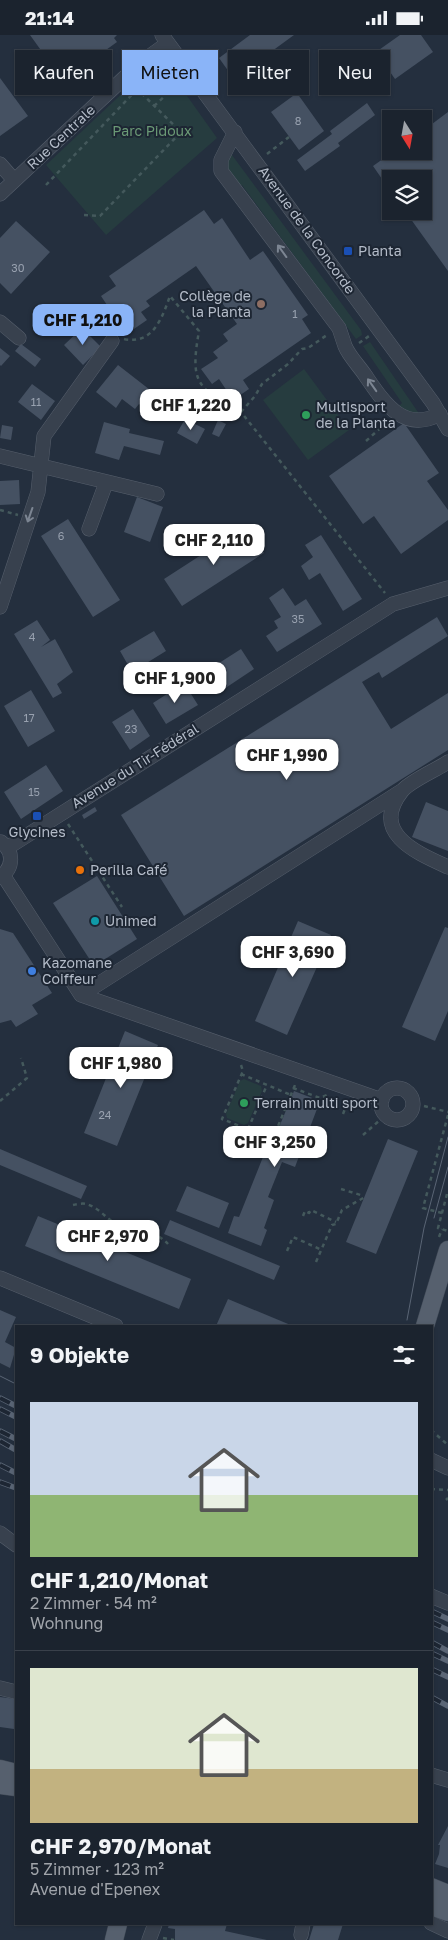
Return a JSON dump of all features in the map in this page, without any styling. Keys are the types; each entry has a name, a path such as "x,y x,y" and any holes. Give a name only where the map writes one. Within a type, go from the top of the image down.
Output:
{"main road":[{"path":"425,1325 448,1249"},
{"path":"0,1769 15,1773"},
{"path":"0,1785 15,1787"},
{"path":"433,1888 448,1894"},
{"path":"433,1907 448,1913"},
{"path":"114,1940 118,1925"}],"street":[{"name":"Avenue de la Concorde","path":"165,39 236,133 440,414 448,429"},
{"name":"Rue Centrale","path":"0,194 165,39"},
{"path":"236,133 221,160 222,171 339,328 346,348 388,407 419,421 428,421 440,414"},
{"path":"0,164 14,180"},
{"path":"0,323 19,338"},
{"path":"0,607 4,582 38,492 44,436 112,341"},
{"path":"0,456 157,494"},
{"path":"89,529 106,483"},
{"name":"Avenue du Tir-Fédéral","path":"4,845 393,604 446,592"},
{"path":"81,995 448,763"},
{"path":"403,791 392,813 395,831 404,845 448,867"},
{"path":"4,845 11,860 2,876 81,995 382,1099"},
{"path":"0,1278 114,1325"},
{"path":"433,1461 448,1468"},
{"path":"0,1533 15,1544"},
{"path":"433,1597 448,1603"},
{"path":"0,1689 15,1692"},
{"path":"433,1776 448,1780"},
{"path":"433,1924 448,1931"},
{"path":"150,1940 155,1925"}],"path":[{"path":"46,185 131,95"},
{"path":"84,215 100,216 181,132 143,95"},
{"path":"154,106 166,95"},
{"path":"267,154 289,137"},
{"path":"112,341 114,338 120,337 138,339 155,331 170,296 199,331 194,364 195,375 202,386 216,399 241,412 393,604"},
{"path":"361,341 369,336"},
{"path":"241,412 255,396 262,384 288,364 302,349 308,348 324,337"},
{"path":"366,441 398,413"},
{"path":"0,510 29,518"},
{"path":"68,824 122,907"},
{"path":"234,1047 243,1071 222,1119 272,1139"},
{"path":"0,1101 27,1078 21,1058"},
{"path":"241,1074 291,1095"},
{"path":"269,1148 297,1079"},
{"path":"248,1129 266,1085"},
{"path":"293,1088 320,1098 328,1094 335,1096"},
{"path":"341,1099 348,1101 343,1114"},
{"path":"424,1106 448,1113 423,1208 442,1213"},
{"path":"363,1135 380,1120"},
{"path":"316,1262 332,1225 336,1222 342,1210 365,1197 341,1189"},
{"path":"447,1194 438,1228 448,1231"},
{"path":"73,1205 86,1204 117,1225 127,1228 137,1225 146,1233 161,1235 168,1244"},
{"path":"303,1216 305,1211 309,1213 311,1210 336,1222"},
{"path":"287,1251 293,1237 322,1250"},
{"path":"433,1432 448,1445"},
{"path":"433,1489 448,1491"}],"green space":[{"name":"Parc Pidoux","path":"122,94 186,95 217,138 106,235 46,165"},
{"path":"232,155 361,330 362,335 356,339 242,185 238,187 226,172 227,160"},
{"path":"370,342 420,415 403,411 399,406 402,403 363,346"},
{"name":"Multisport de la Planta","path":"304,369 349,430 308,460 263,400"},
{"name":"Terrain multi sport","path":"244,1079 261,1086 262,1091 248,1123 244,1125 227,1118 226,1114 240,1081"}],"building":[{"path":"30,35 117,35 114,38 117,42 106,50 41,50"},
{"path":"250,35 294,35 274,50 230,50"},
{"path":"400,35 421,35 433,52 395,79 390,72 390,50 379,50"},
{"path":"228,51 228,71 219,58"},
{"path":"0,78 28,116 0,136"},
{"path":"294,95 298,95 324,131 299,150 271,112"},
{"path":"367,103 375,115 338,143 340,146 305,171 297,160 332,134 330,131"},
{"path":"448,112 448,271 411,220 432,220 432,170 382,170 382,179 373,166 382,160 432,160 432,124"},
{"name":"Collège de la Planta","path":"204,210 214,224 222,218 250,260 263,251 308,315 302,319 311,333 243,380 249,389 233,400 219,379 212,384 201,369 218,358 213,352 228,341 223,334 237,324 196,266 146,301 150,306 141,312 147,320 131,331 115,308 111,311 101,296 116,286 109,276"},
{"path":"16,221 50,252 11,294 0,283 0,238"},
{"path":"82,328 101,347 83,365 64,345"},
{"path":"21,344 41,359 35,367 15,351"},
{"path":"0,348 10,356 1,366 0,365"},
{"path":"118,365 163,400 152,414 139,404 135,409 122,399 116,408 96,392"},
{"path":"32,384 55,401 41,420 18,402"},
{"path":"185,419 205,429 197,444 177,433"},
{"path":"218,420 226,424 219,437 212,434"},
{"path":"104,422 130,429 129,433 164,441 160,455 124,446 119,460 95,453"},
{"path":"404,423 439,473 427,481 448,510 448,520 401,554 374,516 363,524 329,476"},
{"path":"2,425 13,427 11,440 0,438"},
{"path":"19,480 20,504 0,505 0,481"},
{"path":"137,497 163,507 150,542 124,532"},
{"path":"68,519 120,600 93,617 41,536"},
{"path":"246,526 264,553 182,606 164,579"},
{"path":"321,535 362,599 343,611 320,573 309,580 301,566 313,557 305,545"},
{"path":"283,588 295,606 306,599 322,624 277,652 266,636 278,628 274,621 281,617 269,598"},
{"path":"437,617 448,636 382,678 379,672 362,682 391,729 448,693 448,750 184,916 121,815"},
{"path":"37,620 50,640 41,647 55,639 73,672 57,684 62,693 53,698 14,634"},
{"path":"154,631 166,651 132,672 120,651"},
{"path":"241,649 254,669 218,693 205,672"},
{"path":"184,683 198,705 166,724 153,703"},
{"path":"31,690 55,731 28,747 4,706"},
{"path":"133,709 150,736 130,750 112,722"},
{"path":"46,765 63,791 21,819 4,792"},
{"path":"426,802 448,811 448,851 412,837"},
{"path":"95,807 97,811 84,819 82,815"},
{"name":"Unimed","path":"97,876 137,939 94,966 53,903"},
{"path":"298,921 331,935 287,1035 255,1021"},
{"path":"445,927 448,928 448,1011 435,1041 402,1027"},
{"path":"0,929 13,933 52,993 32,1005 38,1014 16,1027 11,1020 0,1023"},
{"path":"125,1031 158,1045 117,1146 84,1133"},
{"path":"294,1091 320,1101 295,1167 282,1162 268,1197 274,1200 264,1228 267,1230 261,1246 228,1233 234,1216 239,1217 265,1152 268,1154"},
{"path":"388,1139 418,1151 376,1254 346,1242"},
{"path":"0,1149 87,1186 81,1199 0,1165"},
{"path":"187,1186 229,1203 219,1228 176,1211"},
{"path":"38,1216 191,1279 179,1309 25,1246"},
{"path":"170,1220 280,1266 274,1280 164,1234"},
{"path":"228,1299 291,1325 216,1325"},
{"path":"0,1310 16,1317 5,1342 15,1347 10,1368 0,1363"},
{"path":"0,1697 15,1699 14,1729 0,1727"},
{"path":"448,1826 448,1868 435,1864 439,1854 440,1845 438,1845"},
{"path":"169,1925 227,1925 225,1931 267,1940 175,1940 175,1929 168,1928"},
{"path":"314,1925 343,1925 338,1940 309,1940"}],"tram line":[{"path":"407,1320 424,1228 448,1137"},
{"path":"434,1218 448,1167"},
{"path":"0,1376 15,1384"}],"railway":[{"path":"0,1398 15,1406"},
{"path":"0,1409 15,1416"},
{"path":"0,1431 15,1438"},
{"path":"0,1441 15,1449"},
{"path":"0,1465 15,1472"},
{"path":"0,1482 15,1488"},
{"path":"433,1612 448,1619"},
{"path":"433,1623 448,1630"},
{"path":"433,1643 448,1651"},
{"path":"433,1654 448,1661"},
{"path":"433,1670 448,1677"},
{"path":"433,1698 448,1706"}],"place":[{"name":"Planta","path":"348,251"},
{"name":"Collège de la Planta","path":"261,304"},
{"name":"Multisport de la Planta","path":"306,415"},
{"name":"Glycines","path":"37,816"},
{"name":"Perilla Café","path":"80,870"},
{"name":"Unimed","path":"95,921"},
{"name":"Kazomane Coiffeur","path":"32,971"},
{"name":"Terrain multi sport","path":"244,1103"}]}
